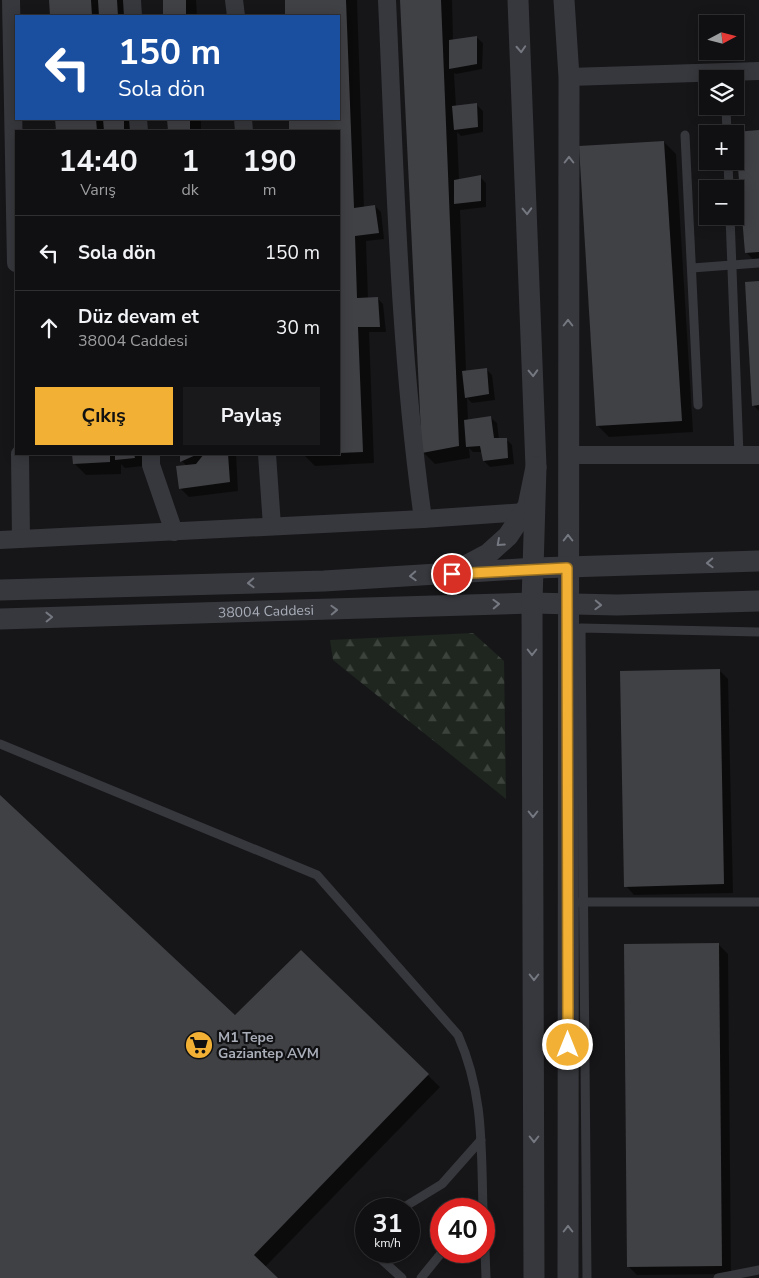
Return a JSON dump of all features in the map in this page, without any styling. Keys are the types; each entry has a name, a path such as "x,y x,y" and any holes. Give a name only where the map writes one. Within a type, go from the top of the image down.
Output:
{"street":[{"path":"11,0 15,210"},
{"path":"132,0 133,15"},
{"path":"234,0 236,15"},
{"path":"387,0 398,224 414,456 423,519"},
{"path":"518,0 536,467 535,568 532,603 534,1278"},
{"path":"564,0 569,76 567,604 577,903 568,1278"},
{"path":"744,73 759,71"},
{"path":"569,76 699,75"},
{"path":"20,455 22,539"},
{"path":"151,455 151,465 174,532"},
{"path":"267,455 272,526"},
{"path":"568,455 759,455"},
{"path":"452,574 488,554 508,536 528,506 536,467"},
{"path":"0,540 423,519 525,512"},
{"path":"0,590 324,580 535,568 759,561"},
{"name":"38004 Caddesi","path":"0,619 532,603 617,606 759,601"}],"lane":[{"path":"685,135 698,405"},
{"path":"730,225 739,455"},
{"path":"692,268 756,263"},
{"path":"588,1278 577,903 581,628 759,632"},
{"path":"0,744 318,874 458,1035 476,1086 479,1103 482,1198"},
{"path":"577,903 759,902"},
{"path":"419,1198 442,1184 481,1140"},
{"path":"385,1263 402,1278"},
{"path":"421,1278 434,1263"},
{"path":"485,1263 486,1278"},
{"path":"718,1278 759,1270"}],"green space":[{"path":"473,633 504,661 506,799 333,660 330,640"}],"building":[{"path":"49,0 91,0 92,15 50,15"},
{"path":"98,0 117,0 118,15 99,15"},
{"path":"163,0 186,0 186,15 163,15"},
{"path":"285,0 346,0 354,208 375,205 379,233 355,236 357,298 378,297 380,327 358,327 363,452 340,453 340,130 289,130 289,120 340,120 340,15 285,15"},
{"path":"400,0 441,0 459,446 422,453"},
{"path":"477,36 477,64 449,69 449,40"},
{"path":"477,103 478,127 454,130 452,106"},
{"path":"55,120 96,120 97,130 56,130"},
{"path":"103,120 124,120 124,130 104,130"},
{"path":"167,120 190,120 190,130 168,130"},
{"path":"759,130 759,252 745,253 743,225 744,180 739,180 738,170 744,170 744,131"},
{"path":"664,141 682,421 596,426 579,146"},
{"path":"481,175 481,201 454,204 454,180"},
{"path":"759,281 759,405 752,406 745,282"},
{"path":"487,368 489,394 465,398 462,371"},
{"path":"491,416 494,438 507,438 508,458 483,461 480,446 466,447 464,420"},
{"path":"72,455 110,455 110,462 73,464"},
{"path":"115,455 134,455 135,458 115,460"},
{"path":"180,455 196,455 180,462"},
{"path":"203,455 228,455 230,482 179,489 176,466 196,464"},
{"path":"720,669 724,884 624,887 620,671"},
{"name":"M1 Tepe Gaziantep AVM","path":"0,795 235,1015 301,950 429,1074 254,1255 278,1278 0,1278"},
{"path":"719,943 722,1266 627,1267 624,944"}],"place":[{"name":"M1 Tepe Gaziantep AVM","path":"199,1045"}],"route":[{"path":"452,574 535,568 567,568 568,1045"}]}
